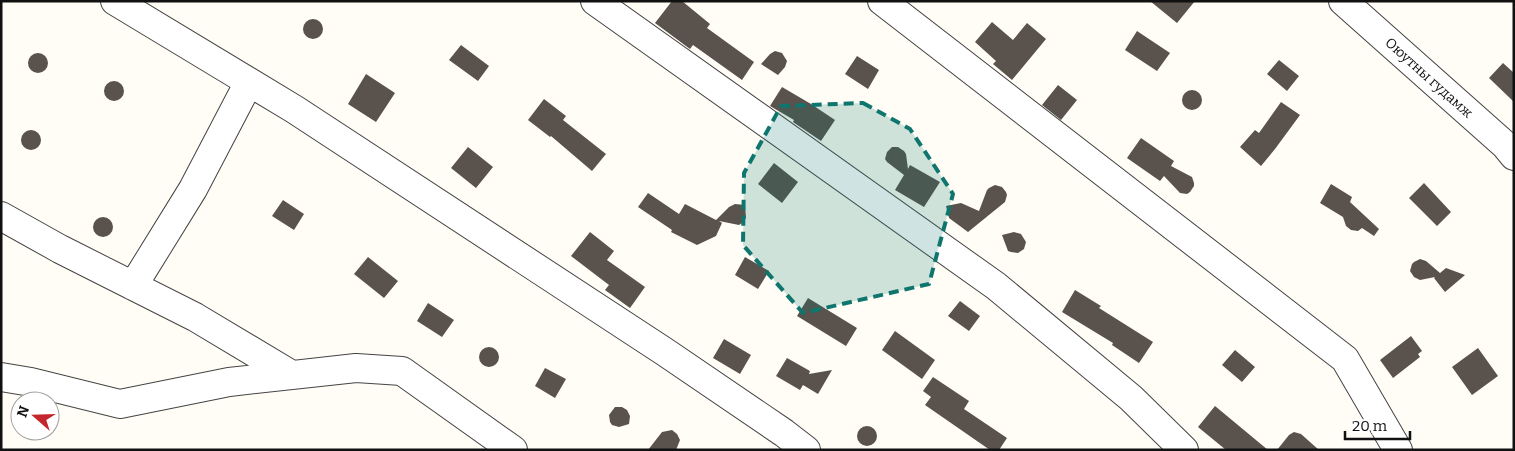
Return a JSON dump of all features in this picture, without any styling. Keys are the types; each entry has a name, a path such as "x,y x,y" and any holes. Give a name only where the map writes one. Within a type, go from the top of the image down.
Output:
{"street":[{"path":"115,1 294,109 665,352 806,450"},
{"path":"595,1 996,286 1131,398 1184,450"},
{"path":"882,1 1345,360 1398,450"},
{"name":"Оюутны гудамж","path":"1343,1 1505,145 1514,156"},
{"path":"133,286 193,189 249,82"},
{"path":"1,216 60,249 195,318 292,375"},
{"path":"1,377 32,382 120,404 229,382 356,368 402,371 514,450"}],"highlighted area":[{"path":"863,103 910,129 953,194 929,284 803,313 743,245 744,173 781,106"}],"building":[{"path":"672,1 682,1 710,24 707,28 754,62 742,80 693,45 690,49 655,23"},
{"path":"1150,1 1195,1 1177,23"},
{"path":"309,19 317,19 323,25 323,33 317,39 309,39 303,33 303,25"},
{"path":"992,22 1013,40 1027,23 1046,39 1012,80 993,64 996,61 975,42"},
{"path":"1137,31 1170,53 1157,71 1125,50"},
{"path":"461,45 489,66 478,81 449,60"},
{"path":"775,51 782,53 787,61 785,67 778,75 761,64"},
{"path":"34,53 42,53 48,59 48,67 42,73 34,73 28,67 28,59"},
{"path":"857,56 879,70 868,89 845,74"},
{"path":"1279,60 1299,76 1287,91 1267,74"},
{"path":"1503,63 1514,73 1514,102 1489,78"},
{"path":"366,74 395,93 376,122 348,104"},
{"path":"110,81 118,81 124,87 124,95 118,101 110,101 104,95 104,87"},
{"path":"1058,85 1077,100 1061,120 1042,105"},
{"path":"782,87 835,120 821,141 793,122 794,120 770,106"},
{"path":"1188,90 1196,90 1202,96 1202,104 1196,110 1188,110 1182,104 1182,96"},
{"path":"544,99 566,116 563,120 606,154 592,171 551,136 528,120"},
{"path":"1281,102 1300,115 1261,166 1240,147 1255,130 1259,133"},
{"path":"27,130 35,130 41,136 41,144 35,150 27,150 21,144 21,136"},
{"path":"1141,138 1174,161 1171,166 1192,177 1194,186 1190,192 1187,194 1180,193 1164,176 1160,181 1127,158"},
{"path":"468,147 493,167 476,188 451,168"},
{"path":"892,147 898,147 904,151 908,169 910,165 940,182 924,207 895,190 904,175 885,159 887,152"},
{"path":"774,163 798,182 782,203 758,184"},
{"path":"1424,183 1451,212 1437,226 1409,198"},
{"path":"1331,184 1352,197 1350,202 1379,229 1374,236 1362,228 1358,231 1351,230 1346,226 1343,217 1320,203"},
{"path":"995,185 1002,187 1006,192 1005,202 968,232 949,218 946,206 961,203 979,211 987,190"},
{"path":"648,193 679,214 685,204 716,220 729,207 735,204 745,205 746,218 739,225 719,221 722,223 716,236 697,245 671,232 672,230 638,207"},
{"path":"283,200 304,214 294,230 272,216"},
{"path":"99,217 107,217 113,223 113,231 107,237 99,237 93,231 93,223"},
{"path":"590,232 614,251 607,260 645,287 630,308 605,290 609,285 571,256"},
{"path":"1014,232 1021,234 1026,242 1024,249 1018,253 1008,251 1002,235"},
{"path":"368,257 398,281 384,298 354,274"},
{"path":"745,257 769,271 758,289 735,275"},
{"path":"1420,259 1426,261 1440,273 1446,268 1465,275 1445,292 1435,277 1420,280 1414,277 1410,271 1412,264"},
{"path":"1075,290 1101,306 1099,308 1153,342 1139,363 1112,345 1113,343 1062,312"},
{"path":"808,298 857,328 846,346 797,316"},
{"path":"960,301 980,316 969,331 948,316"},
{"path":"428,303 454,320 442,337 417,321"},
{"path":"895,331 935,360 922,379 882,350"},
{"path":"1411,336 1422,351 1418,354 1420,357 1393,378 1380,360"},
{"path":"724,339 751,355 740,374 713,358"},
{"path":"485,347 493,347 499,353 499,361 493,367 485,367 479,361 479,353"},
{"path":"1478,348 1498,376 1472,395 1452,367"},
{"path":"1235,350 1255,367 1242,382 1222,365"},
{"path":"787,358 810,371 809,374 832,370 818,394 803,385 800,390 776,376"},
{"path":"545,368 566,379 555,398 535,386"},
{"path":"933,377 969,401 964,409 1007,438 999,450 990,450 925,405 931,397 923,391"},
{"path":"1215,406 1268,450 1226,450 1198,427"},
{"path":"615,407 622,407 627,410 630,416 629,424 619,427 612,425 609,415"},
{"path":"863,426 871,426 877,432 877,440 871,446 863,446 857,440 857,432"},
{"path":"672,430 680,440 676,450 648,450 662,432"},
{"path":"1294,432 1301,434 1319,450 1277,450 1289,435"}]}
